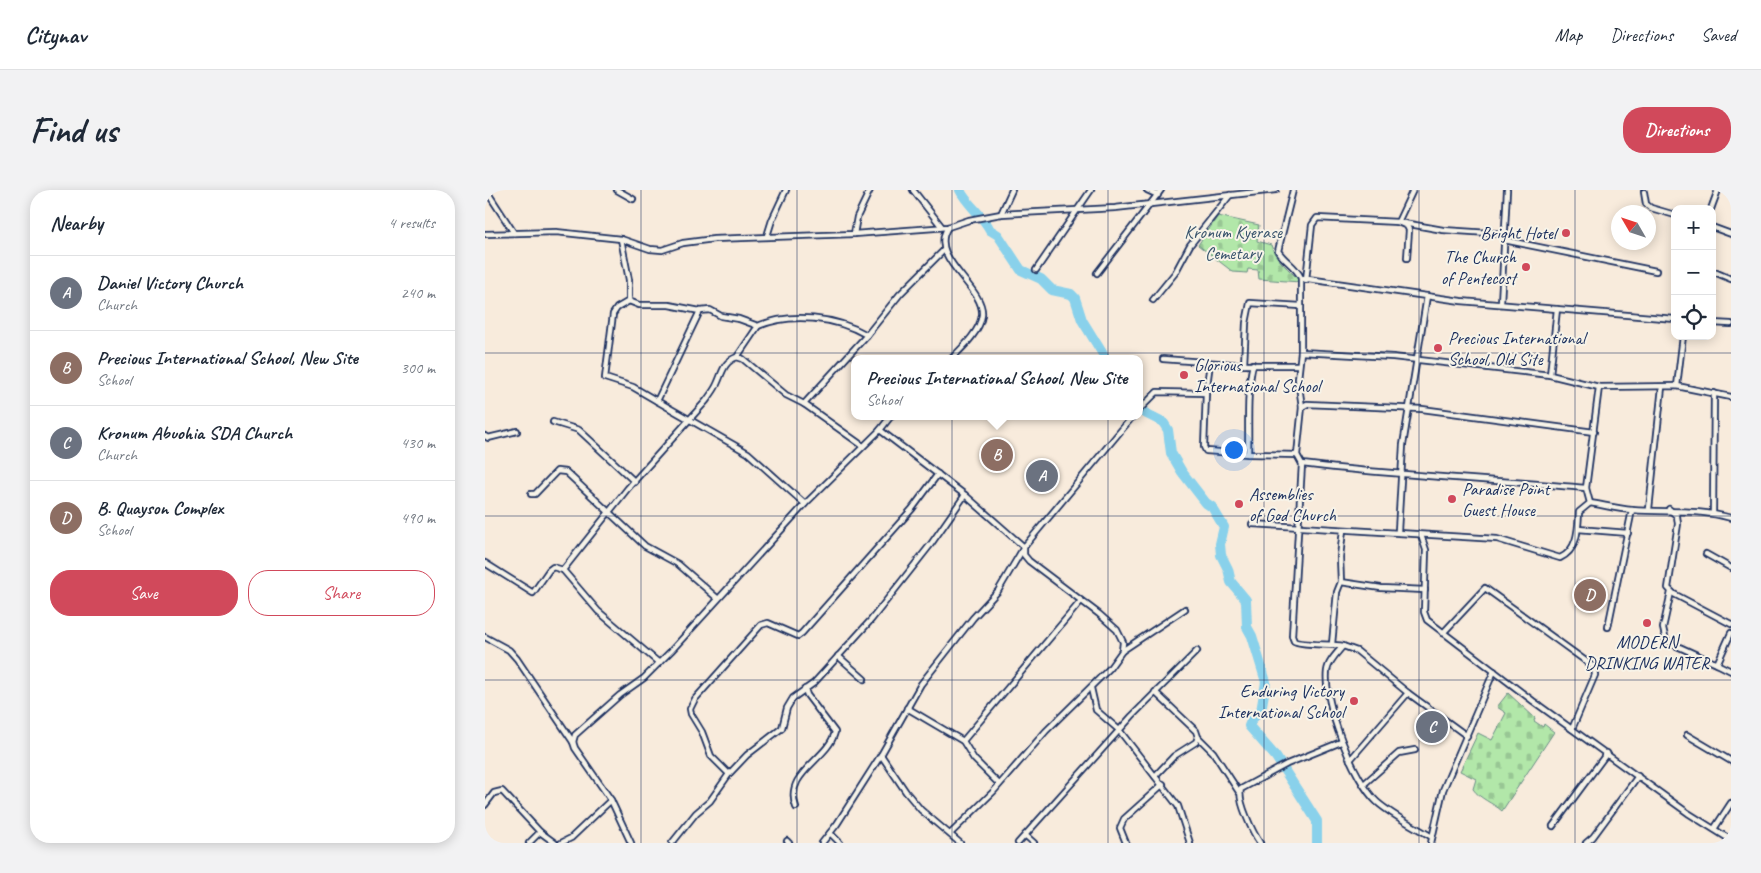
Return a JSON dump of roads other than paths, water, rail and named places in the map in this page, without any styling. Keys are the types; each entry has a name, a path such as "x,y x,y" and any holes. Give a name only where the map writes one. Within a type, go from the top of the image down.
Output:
{"street":[{"path":"486,190 514,233"},
{"path":"617,190 633,199"},
{"path":"767,236 785,190"},
{"path":"854,234 857,217 870,190"},
{"path":"913,190 945,227"},
{"path":"1001,214 1012,190"},
{"path":"1036,270 1091,190"},
{"path":"1097,273 1160,192 1147,190"},
{"path":"485,234 556,232 621,239 655,250 683,243 767,236 854,234 945,227 1001,214 1115,208 1230,195 1241,191 1276,190"},
{"path":"1293,190 1278,251 1282,258 1298,270 1303,279"},
{"path":"1397,222 1413,190"},
{"path":"1501,303 1507,190"},
{"path":"1712,205 1718,190"},
{"path":"1644,192 1646,204 1651,208 1671,214"},
{"path":"1153,300 1175,273 1191,245 1230,195"},
{"path":"1467,736 1408,693 1357,651 1332,644 1298,644 1292,636 1302,464 1297,455 1301,407 1299,364 1301,352 1301,306 1303,279 1312,225 1317,218 1397,222 1443,230 1504,234"},
{"path":"1397,222 1407,226 1409,230 1407,258"},
{"path":"945,227 943,234 944,250 977,300 983,314 979,324 955,355"},
{"path":"1716,228 1731,234"},
{"path":"621,239 629,280 629,301"},
{"path":"1504,240 1657,270"},
{"path":"804,404 867,335 900,294 944,250"},
{"path":"1716,273 1731,279"},
{"path":"1303,279 1427,296 1671,319"},
{"path":"1397,532 1401,474 1409,410 1427,296"},
{"path":"629,301 639,305 669,305 700,311 710,310 721,316 739,319 758,326"},
{"path":"629,301 617,308 613,314 605,378 633,387 748,453 805,504"},
{"path":"1245,365 1246,323 1250,303 1301,306"},
{"path":"1550,375 1557,309"},
{"path":"657,401 700,311"},
{"path":"563,570 717,386 723,368 732,359 737,357 758,326 769,321 791,318 816,319 853,327 867,335"},
{"path":"1716,323 1731,324"},
{"path":"1677,386 1683,340"},
{"path":"1301,352 1393,357 1550,375 1599,387 1677,386 1731,397"},
{"path":"737,357 743,359 786,395 804,404 863,446"},
{"path":"1163,359 1245,365 1299,364"},
{"path":"1210,362 1206,393 1206,451 1297,455"},
{"path":"1248,454 1250,414 1247,389 1253,364"},
{"path":"1590,503 1586,488 1595,432 1599,387"},
{"path":"1649,510 1661,387"},
{"path":"1143,406 1157,392 1206,393"},
{"path":"1713,513 1714,393"},
{"path":"1301,407 1307,404 1422,410 1595,432"},
{"path":"573,742 581,728 638,683 659,663 805,504 888,420"},
{"path":"822,843 881,755 927,677 973,618 998,590 1024,547 1130,420"},
{"path":"553,422 579,430 635,482"},
{"path":"880,430 965,495 1024,547 1024,555 1029,561 1117,630 1123,642 1121,650 1109,669 1046,731 999,784 950,834"},
{"path":"485,436 488,438 517,431"},
{"path":"1302,464 1401,474 1491,479 1586,488"},
{"path":"531,494 535,494 557,471 561,470 611,512 645,546 678,564 717,598"},
{"path":"729,774 711,756 702,732 691,714 690,709 695,700 761,625 768,623 798,636 802,633 906,516 938,474"},
{"path":"673,843 696,813 710,801 729,774 747,755 782,728 790,703 815,683 871,620 931,544 965,495"},
{"path":"1252,524 1497,539 1560,558 1569,552 1574,544 1580,510 1590,503 1632,510 1669,509 1713,513 1731,518"},
{"path":"1669,509 1678,519 1668,588 1671,592 1731,624"},
{"path":"1608,627 1632,510"},
{"path":"1578,529 1628,533"},
{"path":"1332,644 1337,592 1341,582 1340,557 1343,530"},
{"path":"1421,535 1426,550 1424,612 1427,620 1687,813 1731,840"},
{"path":"1706,554 1731,568"},
{"path":"485,563 533,593 549,570 553,567 563,570 598,611 659,663"},
{"path":"1341,582 1381,588 1425,590"},
{"path":"1443,633 1485,588 1594,667 1595,675 1572,729"},
{"path":"1671,592 1663,628 1665,639 1731,671"},
{"path":"963,741 1081,600"},
{"path":"1121,650 1185,609"},
{"path":"1717,664 1731,633"},
{"path":"485,637 513,654 611,800 631,843"},
{"path":"1343,646 1332,659 1327,671 1330,698 1341,742 1364,784 1376,801 1432,837"},
{"path":"1018,843 1119,730 1197,651"},
{"path":"838,656 864,679"},
{"path":"1431,843 1443,790 1495,671"},
{"path":"1091,688 1097,710 1102,717 1119,730 1163,784 1178,806 1190,843"},
{"path":"796,808 794,801 798,778 809,765 821,756 833,741 835,732 805,690"},
{"path":"1155,692 1196,731 1198,737 1213,752 1239,792 1250,824 1259,842 1253,843"},
{"path":"1350,760 1408,693"},
{"path":"907,708 963,741 974,759 999,784"},
{"path":"1687,735 1731,761"},
{"path":"1155,776 1174,756 1196,742 1198,737"},
{"path":"1239,792 1243,787 1287,764 1341,742"},
{"path":"1364,784 1399,753 1415,750"},
{"path":"1553,826 1607,753"},
{"path":"881,755 906,792 921,810 960,843"},
{"path":"1586,843 1593,837 1638,776"},
{"path":"1126,843 1120,828 1124,819 1163,784"},
{"path":"485,805 494,793 502,791 540,832 555,843"},
{"path":"561,843 571,838 611,800"},
{"path":"1714,829 1731,803"},
{"path":"529,843 540,832"},
{"path":"830,832 840,843"},
{"path":"1025,835 1034,843"}],"waterway":[{"path":"960,190 990,230 998,235 1021,270 1041,279 1052,290 1071,294 1075,298 1082,320 1104,355"},
{"path":"1143,412 1163,422 1168,430 1171,453 1182,472 1206,503 1212,507 1224,527 1220,544 1221,555 1228,569 1231,582 1246,600 1247,627 1252,636 1266,682 1261,711 1252,719 1249,726 1276,757 1317,821 1317,843"}],"place":[{"name":"Bright Hotel","path":"1566,233"},
{"name":"The Church of Pentecost","path":"1526,267"},
{"name":"Precious International School, Old Site","path":"1438,348"},
{"name":"Glorious International School","path":"1184,375"},
{"name":"Precious International School, New Site","path":"997,455"},
{"name":"Daniel Victory Church","path":"1042,476"},
{"name":"Paradise Point Guest House","path":"1452,499"},
{"name":"Assemblies of God Church","path":"1239,504"},
{"name":"B. Quayson Complex","path":"1590,595"},
{"name":"MODERN DRINKING WATER","path":"1647,623"},
{"name":"Enduring Victory International School","path":"1354,701"},
{"name":"Kronum Abuohia SDA Church","path":"1432,727"}],"park label":[{"name":"Kronum Kyerase Cemetary","path":"1233,242"}]}
